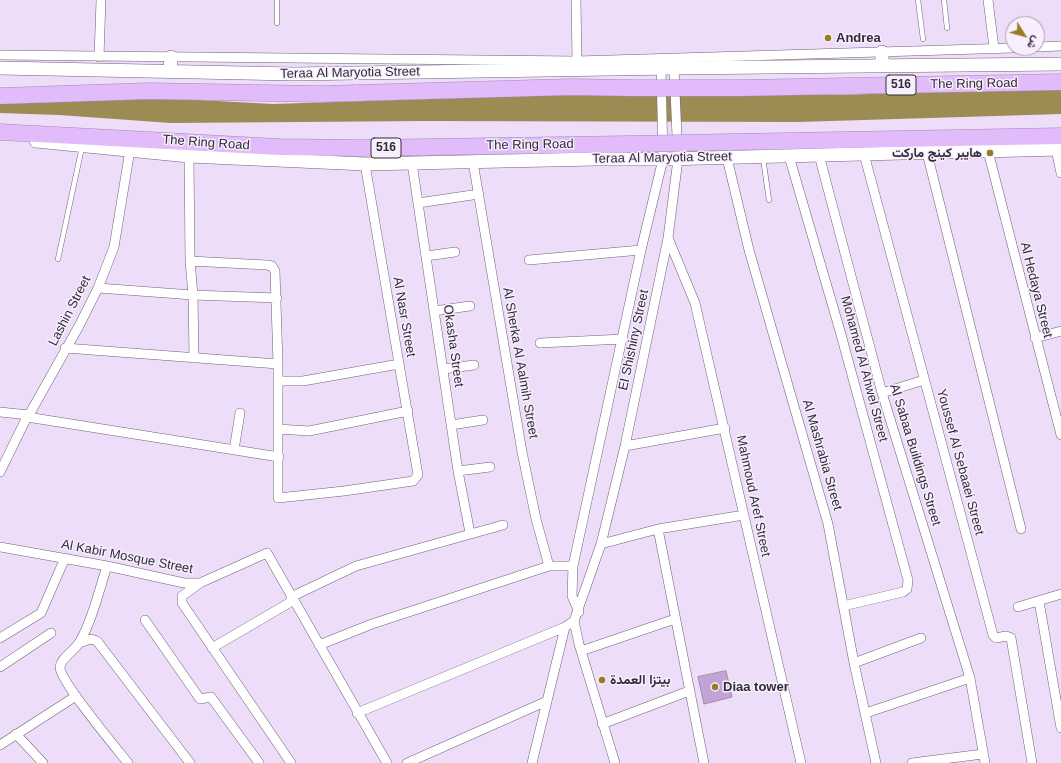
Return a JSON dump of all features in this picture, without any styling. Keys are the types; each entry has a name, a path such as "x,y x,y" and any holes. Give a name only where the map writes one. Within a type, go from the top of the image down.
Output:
{"highway":[{"name":"The Ring Road","path":"0,96 149,91 321,94 571,87 740,88 1061,82"},
{"name":"The Ring Road","path":"0,132 279,147 362,148 1059,145"}],"main road":[{"path":"882,52 882,66"},
{"path":"170,71 171,57"},
{"name":"Teraa Al Maryotia Street","path":"0,68 293,74 668,71 1061,64"},
{"name":"Teraa Al Maryotia Street","path":"0,139 189,156 365,164 474,162 663,155 726,158 927,153 988,151 1059,145"}],"street":[{"path":"99,57 101,0"},
{"path":"576,0 577,61"},
{"path":"988,0 994,48"},
{"path":"1045,47 1061,46"},
{"path":"0,55 577,61 1005,48"},
{"name":"El Shishiny Street","path":"579,612 572,596 573,566 663,155 668,71"},
{"name":"El Shishiny Street","path":"574,621 579,612 601,544 625,446 668,238 678,155 668,71"},
{"path":"1059,145 1061,173"},
{"name":"Lashin Street","path":"0,472 28,416 65,348 79,326 98,288 114,247 130,150"},
{"name":"Al Hedaya Street","path":"988,151 1061,435"},
{"path":"927,153 1021,529"},
{"name":"Youssef Al Sebaaei Street","path":"864,154 994,635 996,638 1006,636 1011,638 1032,763"},
{"name":"Al Sabaa Buildings Street","path":"819,155 882,393 970,678 984,759"},
{"path":"189,156 190,261 193,295 194,358"},
{"name":"Mohamed Al Ahwel Street","path":"789,156 842,338 908,580 907,589 900,593 842,606"},
{"name":"Al Mashrabia Street","path":"726,158 749,250 828,524 842,606 876,763"},
{"name":"Al Sherka Al Aalmih Street","path":"474,162 522,452 536,519 549,566"},
{"name":"Okasha Street","path":"412,163 458,471 470,533"},
{"name":"Al Nasr Street","path":"279,457 278,498 410,482 415,480 418,475 365,164"},
{"path":"658,179 676,180"},
{"path":"418,203 479,194"},
{"name":"Mahmoud Aref Street","path":"668,238 695,303 801,763"},
{"path":"529,260 641,250"},
{"path":"426,256 454,252"},
{"path":"0,412 279,457 277,298 275,271 272,266 267,265 190,261"},
{"path":"98,288 193,295 277,298"},
{"path":"434,311 470,306"},
{"path":"1035,338 1061,331"},
{"path":"540,342 623,339"},
{"path":"65,348 278,364"},
{"path":"278,381 303,381 399,364"},
{"path":"443,369 474,365"},
{"path":"882,393 924,380"},
{"path":"278,429 309,431 408,411"},
{"path":"234,450 240,413"},
{"path":"451,425 483,420"},
{"path":"625,446 725,428"},
{"path":"458,471 490,467"},
{"path":"601,544 658,529 744,515"},
{"path":"212,648 292,599 349,569 470,533 503,525"},
{"path":"658,529 704,763"},
{"name":"Al Kabir Mosque Street","path":"0,547 108,566 184,583 200,584 267,553 292,599"},
{"path":"0,638 42,614 65,558"},
{"path":"108,566 79,643 63,660 60,671 76,696 128,763"},
{"path":"319,645 372,624 549,566 573,566"},
{"path":"200,584 184,594 181,600 291,763"},
{"path":"1018,606 1061,594"},
{"path":"292,599 387,763"},
{"path":"1040,601 1061,728"},
{"path":"581,651 675,619"},
{"path":"145,620 200,699 210,697 259,763"},
{"path":"357,713 565,627 574,621 602,724 615,763"},
{"path":"532,763 565,627"},
{"path":"0,667 51,633"},
{"path":"854,663 921,638"},
{"path":"79,643 93,639 97,641 190,763"},
{"path":"866,712 970,678"},
{"path":"602,724 689,691"},
{"path":"0,745 76,696"},
{"path":"407,763 547,701"},
{"path":"16,734 43,763"},
{"path":"912,763 984,759"}],"lane":[{"path":"277,0 277,23"},
{"path":"918,0 923,39"},
{"path":"944,0 947,28"},
{"path":"58,258 82,146"},
{"path":"762,156 769,200"}],"shaded area":[{"path":"1061,87 1061,114 798,122 425,121 171,123 59,115 0,113 0,92 49,92 273,104 551,95 841,95"}],"building":[{"name":"Diaa tower","path":"726,671 732,697 704,704 698,677"}],"place":[{"name":"Andrea","path":"828,38"},
{"name":"هايبر كينج ماركت","path":"990,153"},
{"name":"بيتزا العمدة","path":"602,680"},
{"name":"Diaa tower","path":"715,687"}]}
